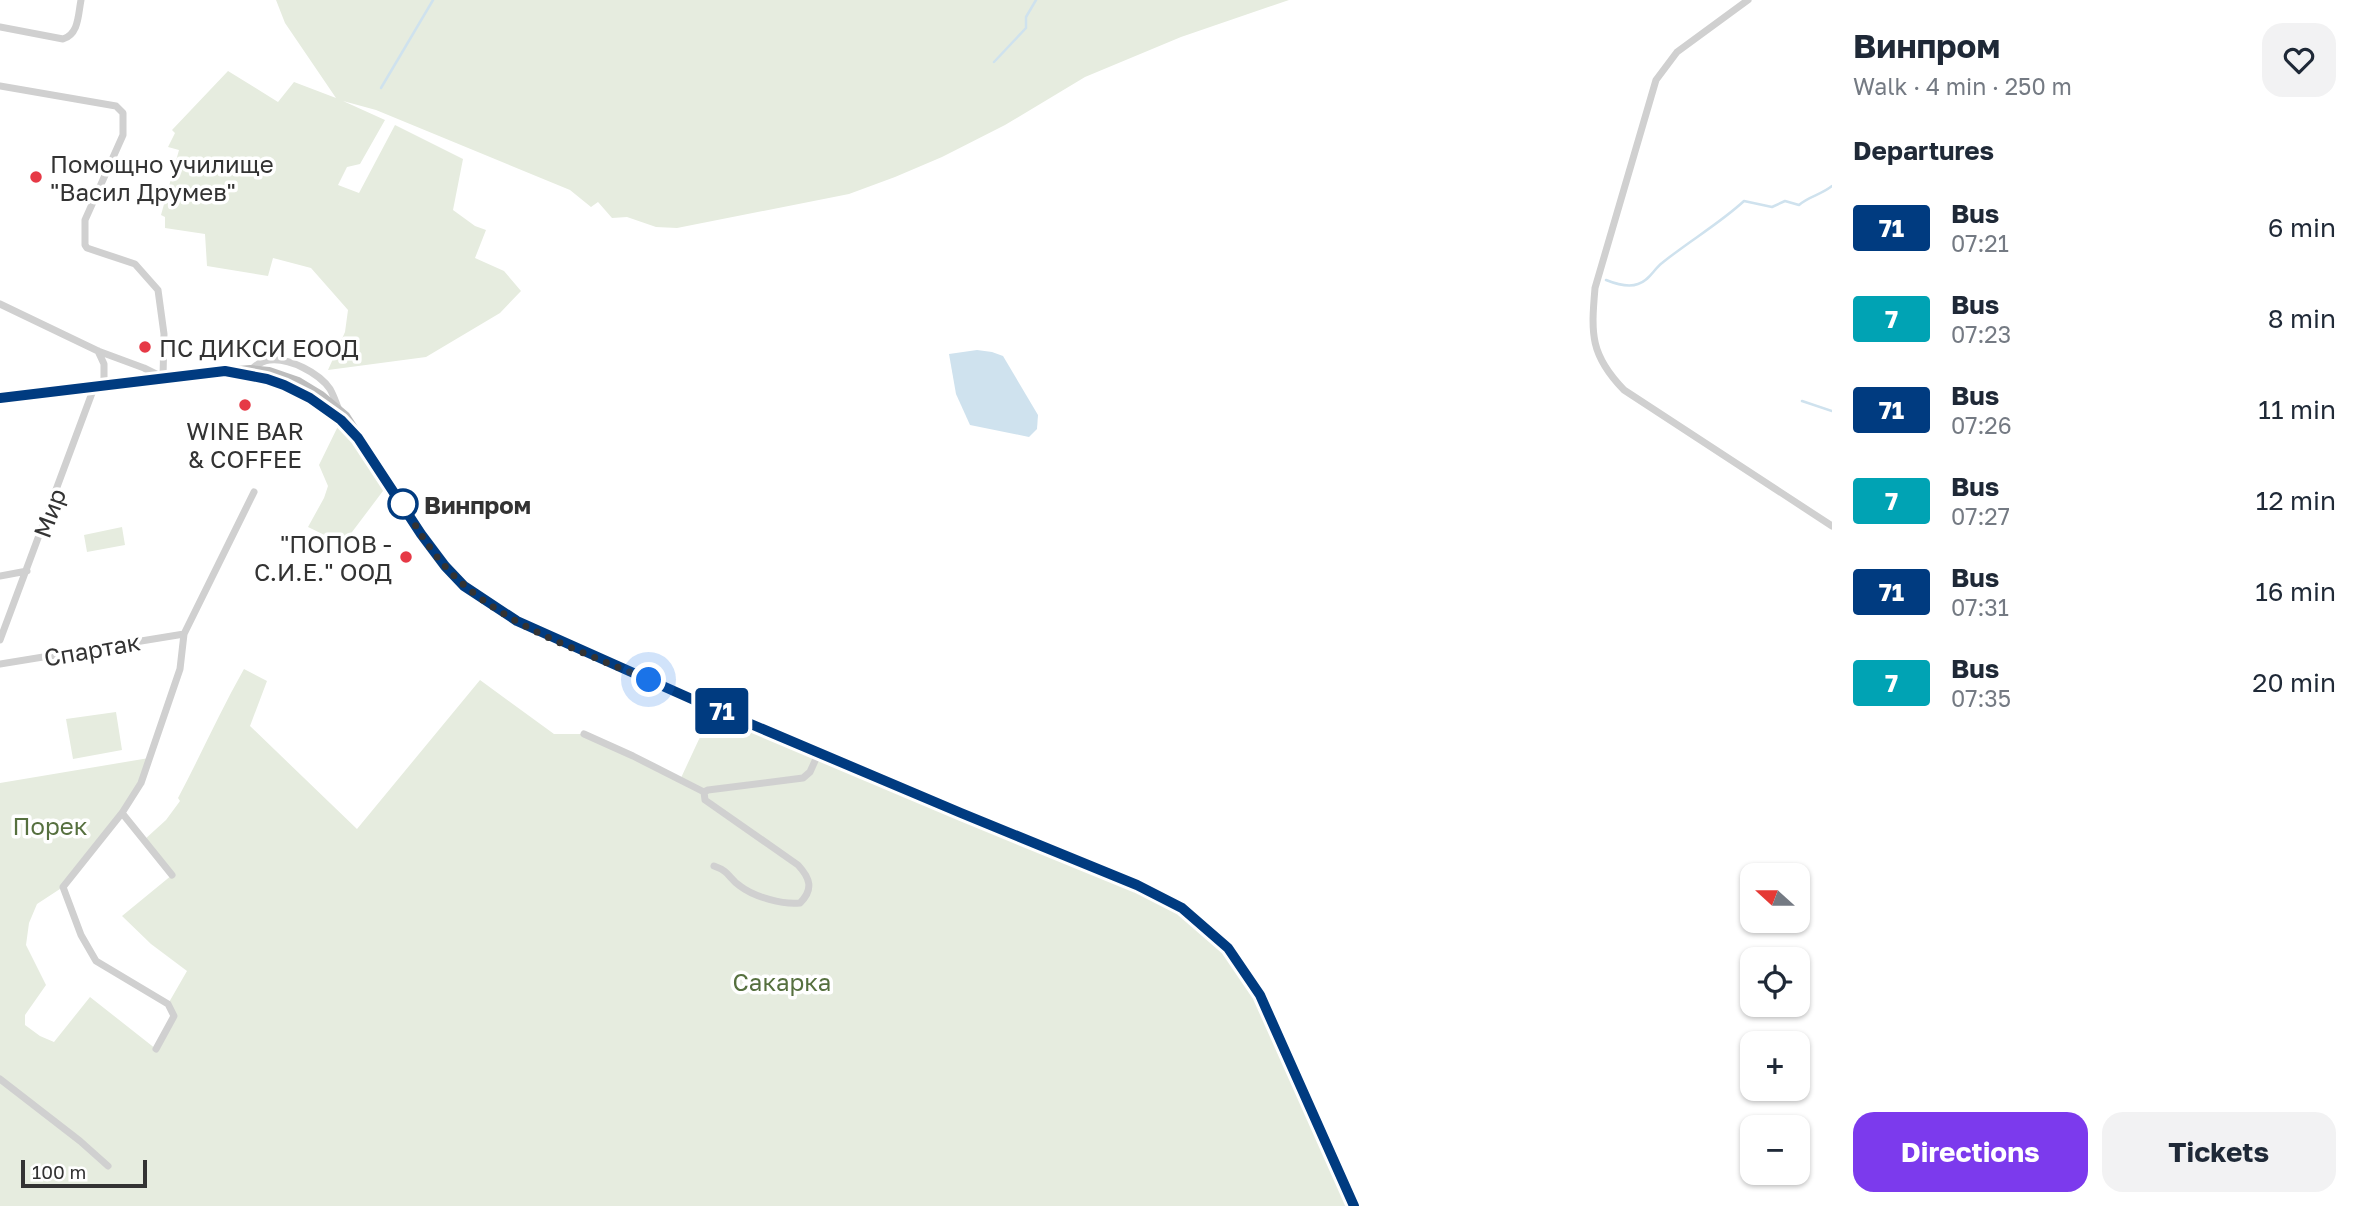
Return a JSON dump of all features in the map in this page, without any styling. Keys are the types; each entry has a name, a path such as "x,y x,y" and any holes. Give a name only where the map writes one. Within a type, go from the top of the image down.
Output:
{"main road":[{"path":"225,371 267,379 300,393 333,414 358,438"},
{"path":"0,398 225,371 269,372 298,383 340,411 421,534 464,586 536,631 1137,885 1182,908 1228,948 1260,995 1354,1206"}],"street":[{"path":"0,27 68,37 76,29 80,0"},
{"path":"1748,0 1677,52 1656,80 1595,288 1592,322 1596,351 1607,373 1624,390 1832,526"},
{"path":"0,86 116,106 123,113 123,135 85,220 85,245 135,264 158,290 164,334 162,377 98,351 0,304"},
{"path":"98,351 104,364 100,385"},
{"path":"250,370 258,363 273,359 300,367 324,383 340,411"},
{"name":"Мир","path":"0,640 100,385"},
{"path":"156,1049 174,1016 169,1004 96,961 81,935 63,887 122,813 141,783 180,669 184,634 254,492"},
{"path":"0,576 27,571"},
{"name":"Спартак","path":"0,664 184,634"},
{"path":"584,734 633,755 704,792 803,778 810,772 820,752"},
{"path":"704,792 705,800 807,874 810,881 808,892 800,903 775,901 739,886 724,870 714,866"},
{"path":"122,813 172,874"},
{"path":"0,1079 108,1166"}],"green space":[{"path":"276,0 1289,0 1181,37 1085,77 1005,125 895,177 849,194 677,228 656,227 627,217 612,218 598,202 591,207 570,190 376,110 343,101 385,120 360,164 347,167 338,185 359,193 395,125 463,159 453,210 475,226 486,230 475,258 504,271 521,291 500,313 426,357 328,370 345,332 348,310 311,268 273,258 268,276 207,266 205,234 165,228 165,217 161,215 179,150 168,147 175,133 172,130 228,71 278,102 294,82 336,98 285,23"},
{"path":"341,420 358,438 389,483 343,544 308,527 328,486 319,465"},
{"path":"122,527 125,545 87,552 84,535"},
{"name":"Сакарка","path":"244,669 267,681 250,726 357,829 480,680 554,734 584,734 680,780 714,707 1182,908 1246,971 1354,1206 0,1206 0,783 149,758 141,783 63,887 37,904 29,923 26,945 46,985 25,1015 25,1025 54,1042 90,997 156,1049 174,1017 168,1004 187,971 151,944 122,916 172,875 144,840 166,820 180,801 178,798"},
{"path":"116,712 122,750 73,759 66,719"}],"water":[{"path":"977,350 1003,356 1038,415 1037,429 1029,437 970,425 956,394 949,354"}],"waterway":[{"path":"381,88 433,0"},
{"path":"994,62 1026,28 1026,17 1036,0"},
{"path":"1606,280 1626,286 1642,282 1662,263 1744,201 1772,207 1785,201 1799,205 1832,186"},
{"path":"1802,401 1832,411"}],"bus line":[{"name":"71","path":"0,398 225,371 284,385 310,398 341,420 358,438 445,566 464,586 517,621 694,700 1149,890 1182,908 1228,948 1260,995 1354,1206"}],"place":[{"name":"Помощно училище \"Васил Друмев\"","path":"36,177"},
{"name":"ПС ДИКСИ ЕООД","path":"145,347"},
{"name":"WINE BAR & COFFEE","path":"245,405"},
{"name":"Винпром","path":"403,504"},
{"name":"\"ПОПОВ - С.И.Е.\" ООД","path":"406,557"}],"route":[{"path":"403,504 421,534 464,586 536,631 649,680"}],"park label":[{"name":"Порек","path":"50,825"}]}
